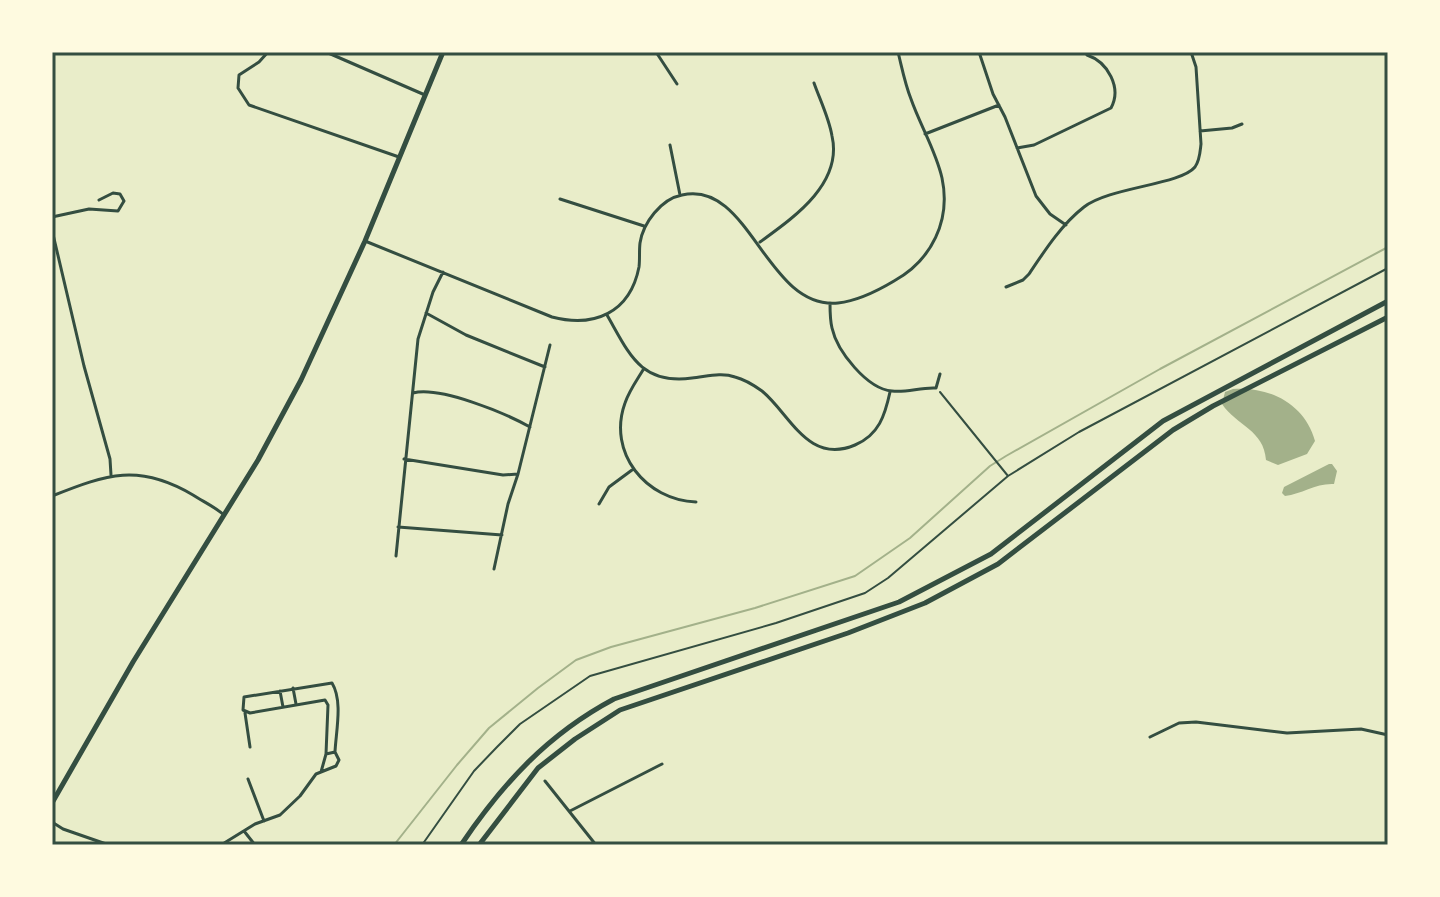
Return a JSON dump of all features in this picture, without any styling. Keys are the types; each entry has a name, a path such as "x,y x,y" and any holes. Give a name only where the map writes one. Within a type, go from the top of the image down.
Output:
{"main road":[{"path":"52,803 126,673 258,460 301,380 365,241 443,52"},
{"path":"461,845 528,759 592,711 614,699 899,602 991,554 1163,421 1388,301"},
{"path":"479,845 538,768 620,710 848,633 925,603 998,564 1173,430 1213,406 1388,317"},
{"path":"1330,332 1336,344"},
{"path":"614,699 620,710"}],"street":[{"path":"268,52 239,75 238,88 249,105 399,157"},
{"path":"326,52 425,95"},
{"path":"656,52 677,84"},
{"path":"365,241 570,322 589,321 607,315 623,302 639,266 640,243 645,226 666,203 680,195 698,194 725,205 759,243 786,282 815,300 830,303 848,301 898,279 927,253 938,235 944,214 940,171 911,99 898,52"},
{"path":"979,52 1043,206 1066,225"},
{"path":"1006,287 1029,274 1066,225 1085,207 1102,198 1190,172 1200,156 1196,67 1191,52"},
{"path":"1017,148 1034,145 1111,108 1116,99 1114,83 1094,58 1087,55"},
{"path":"759,243 808,205 827,173 834,149 814,83"},
{"path":"925,134 999,105"},
{"path":"1200,131 1242,124"},
{"path":"670,145 680,195"},
{"path":"52,217 89,209 118,211 124,201 120,194 113,193 99,200"},
{"path":"560,199 645,226"},
{"path":"52,230 111,463 111,475"},
{"path":"396,556 418,339 443,272"},
{"path":"830,303 832,330 839,346 864,376 890,392 936,388 940,374"},
{"path":"426,313 466,335 545,367"},
{"path":"607,315 643,370 661,378 677,380 734,376 761,390 812,444 831,449 852,447 867,439 879,427 890,392"},
{"path":"494,569 550,345"},
{"path":"643,370 625,402 622,418 624,446 633,469 640,479 665,496 696,502"},
{"path":"413,393 422,391 444,395 530,427"},
{"path":"404,459 503,475 518,474"},
{"path":"599,504 609,487 633,469"},
{"path":"52,496 111,475 138,474 173,483 224,515"},
{"path":"398,527 502,535"},
{"path":"250,747 242,704 244,697 329,682 334,685 337,708 335,752 339,760 336,766 321,772"},
{"path":"293,688 296,704"},
{"path":"280,691 283,707"},
{"path":"221,845 280,815 293,804 321,772 326,754 327,702 322,699 245,713"},
{"path":"1150,737 1179,723 1196,722 1287,733 1352,729 1388,735"},
{"path":"326,754 335,752"},
{"path":"570,811 662,764"},
{"path":"248,779 264,821"},
{"path":"545,781 596,845"},
{"path":"52,822 109,845"},
{"path":"244,831 255,845"}],"path":[{"path":"422,845 474,771 520,724 590,676 776,623 865,593 888,578 1008,476 1079,432 1388,268"},
{"path":"936,388 1008,476"}],"shaded area":[{"path":"1233,389 1272,394 1294,407 1310,428 1315,441 1307,454 1278,465 1266,460 1255,435 1222,404 1225,392"},
{"path":"1329,464 1337,471 1334,484 1285,496 1282,493 1284,487"}],"waterway":[{"path":"394,845 489,728 576,660 855,576 910,538 990,466 1006,456 1160,369 1388,247"}]}
